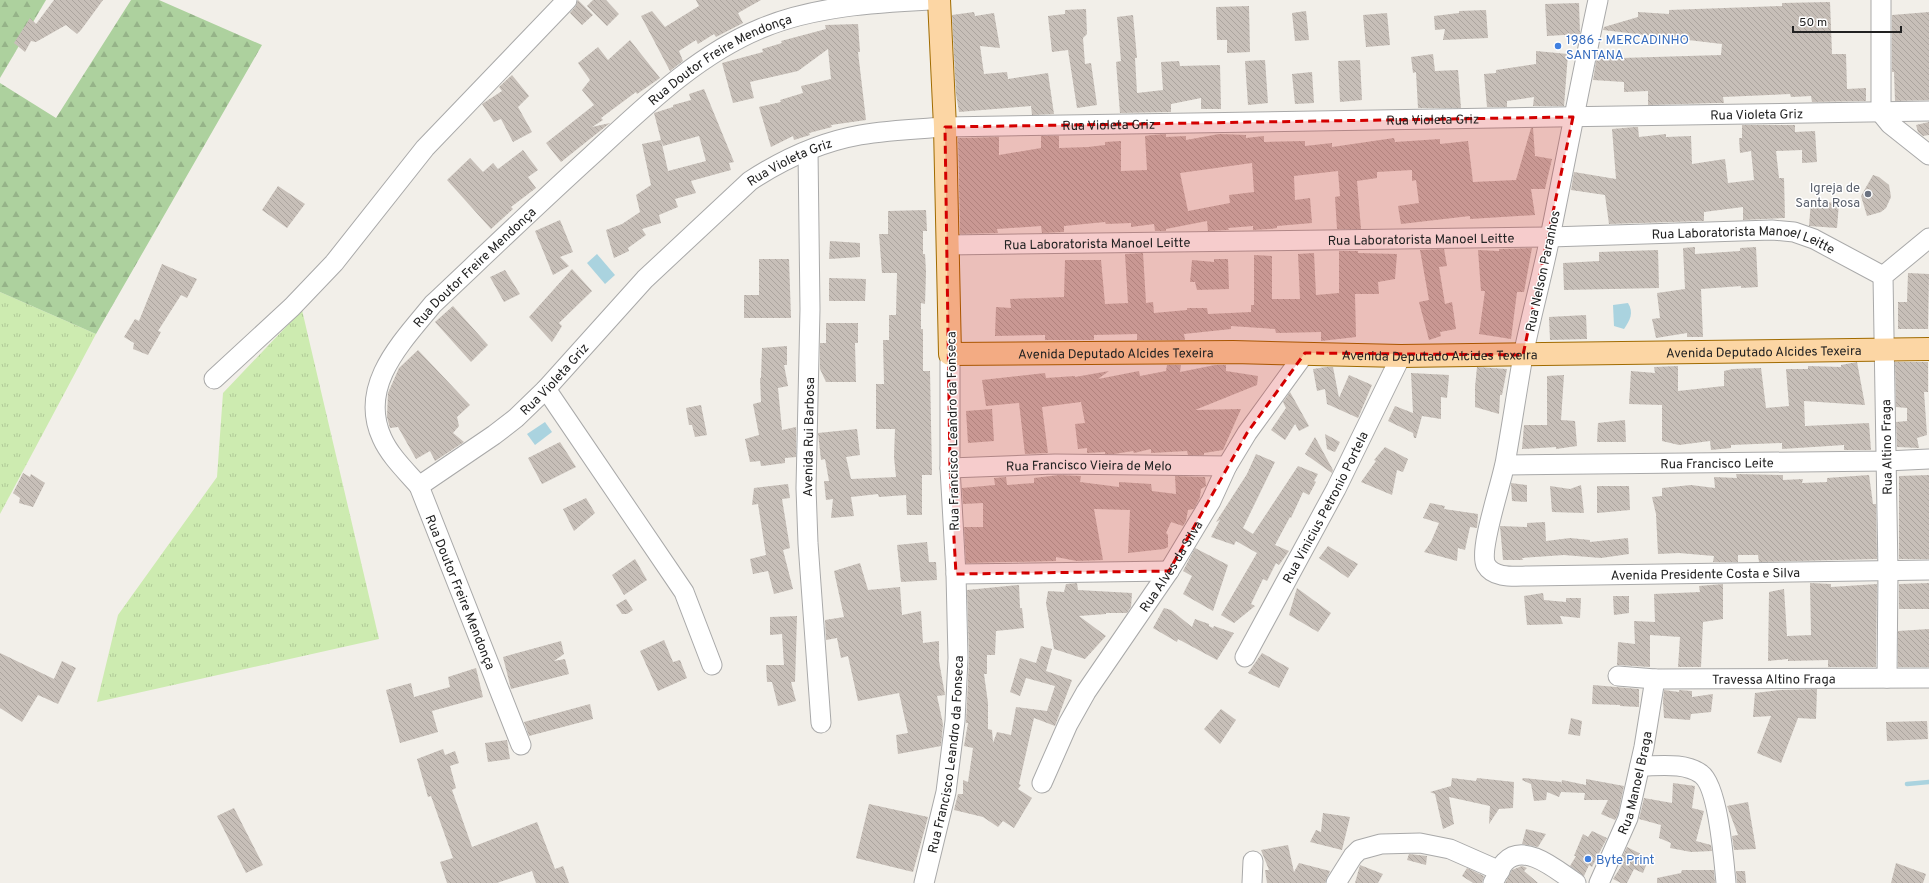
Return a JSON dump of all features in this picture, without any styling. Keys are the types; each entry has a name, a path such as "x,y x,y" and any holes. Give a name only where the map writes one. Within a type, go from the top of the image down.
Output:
{"main road":[{"name":"Rua Francisco Leandro da Fonseca","path":"939,0 945,127 950,354"},
{"name":"Avenida Deputado Alcides Texeira","path":"950,354 1305,353 1401,356 1885,351 1929,349"}],"street":[{"path":"214,379 292,307 334,263 425,148 567,0"},
{"name":"Rua Doutor Freire Mendonça","path":"521,745 419,486 393,456 382,439 376,423 374,404 376,386 383,372 409,333 432,304 632,117 687,72 733,42 761,28 793,17 845,7 932,0"},
{"name":"Rua Nelson Paranhos","path":"1486,565 1483,555 1505,465 1523,355 1550,237 1573,117 1598,0"},
{"path":"1881,0 1881,113 1890,124 1929,154"},
{"name":"Rua Violeta Griz","path":"419,486 494,436 516,418 546,389 645,279 724,203 750,181 766,170 808,150 858,135 945,127 1881,113 1929,111"},
{"name":"Avenida Rui Barbosa","path":"808,150 810,309 806,488 808,544 821,723"},
{"name":"Rua Laboratorista Manoel Leitte","path":"947,245 1550,237 1772,230 1794,232 1814,239 1883,276"},
{"path":"1883,276 1929,238"},
{"name":"Rua Altino Fraga","path":"1883,276 1888,572 1887,678"},
{"name":"Rua Alves da Silva","path":"1042,783 1068,724 1086,692 1169,571 1211,501 1227,466 1260,414 1305,353"},
{"name":"Rua Francisco Leandro da Fonseca","path":"924,883 946,792 955,721 958,658 956,574 950,468 950,354"},
{"name":"Rua Vinicius Petronio Portela","path":"1245,657 1336,489 1401,356"},
{"path":"546,389 684,592 712,665"},
{"name":"Rua Francisco Leite","path":"1505,465 1886,461 1929,459"},
{"name":"Rua Francisco Vieira de Melo","path":"950,468 1055,464 1227,466"},
{"name":"Avenida Presidente Costa e Silva","path":"1486,565 1492,572 1502,576 1888,572 1929,570"},
{"path":"956,574 1169,571"},
{"name":"Travessa Altino Fraga","path":"1618,676 1655,679 1929,678"},
{"name":"Rua Manoel Braga","path":"1599,883 1628,818 1640,766 1655,679"},
{"path":"1640,766 1684,768 1701,774 1708,781 1717,815 1726,883"},
{"path":"1336,883 1352,856 1359,850 1374,845 1420,843 1450,849 1496,877 1505,862 1511,857 1525,854 1536,856 1576,883"},
{"path":"1252,883 1253,861"}],"highlighted area":[{"path":"1573,117 1523,355 1305,353 1247,433 1169,571 956,574 950,468 945,127"}],"green space":[{"path":"0,0 46,0 0,78"},
{"path":"131,0 159,0 262,45 96,334 0,292 0,83 56,118"},
{"path":"0,292 96,334 0,514"},
{"path":"302,310 379,639 97,702 118,615 217,477 223,393"}],"water":[{"path":"597,254 615,275 605,284 587,263"},
{"path":"1628,303 1631,313 1626,326 1624,329 1614,326 1613,305"},
{"path":"545,422 552,432 535,445 527,434"}],"building":[{"path":"54,0 103,0 77,34 66,25 36,42 31,41 25,52 14,43 30,18 36,24"},
{"path":"578,0 593,15 582,25 570,13"},
{"path":"593,0 606,0 619,14 607,26 587,6"},
{"path":"696,0 761,0 738,13 743,23 716,37 714,34 698,44 696,40 679,51 683,61 670,71 641,16 652,11 665,27 699,6"},
{"path":"1830,2 1832,54 1846,54 1847,89 1866,88 1866,101 1812,102 1811,96 1791,97 1790,94 1723,97 1724,103 1648,105 1648,91 1624,92 1624,82 1593,80 1597,56 1621,55 1621,58 1721,55 1722,44 1603,30 1604,27 1638,17 1638,12 1669,14 1669,10 1782,6 1782,3"},
{"path":"1579,3 1580,34 1547,36 1545,4"},
{"path":"1249,6 1250,52 1227,53 1227,40 1217,40 1216,7"},
{"path":"1086,9 1087,34 1083,38 1085,64 1091,63 1097,105 1077,108 1068,50 1052,52 1048,16 1065,14 1065,10"},
{"path":"1486,10 1488,38 1443,40 1445,29 1435,30 1434,16 1459,13 1459,11"},
{"path":"1306,11 1309,40 1295,41 1292,13"},
{"path":"974,12 975,16 994,13 1000,48 980,46 984,74 1007,72 1008,79 1048,73 1054,114 1032,115 1031,106 959,112 956,94 952,15"},
{"path":"1929,12 1929,100 1895,101 1894,72 1892,72 1892,15"},
{"path":"1387,13 1390,45 1366,47 1363,15"},
{"path":"1133,15 1137,58 1135,58 1137,93 1163,90 1161,62 1179,61 1180,66 1220,65 1221,109 1201,109 1201,98 1171,104 1171,112 1120,113 1116,62 1121,61 1117,17"},
{"path":"858,24 860,52 858,52 866,120 831,125 832,127 809,133 810,135 794,140 793,136 771,147 759,107 781,102 780,100 803,93 801,86 831,79 828,49 798,71 750,82 754,98 733,103 722,63 763,52 762,49 782,43 781,41 826,29 825,25"},
{"path":"630,40 660,78 637,94 636,92 601,118 603,120 592,127 610,123 561,162 546,143 594,105 582,90 590,80 578,63 598,47 608,60"},
{"path":"1536,51 1568,54 1564,106 1533,106 1534,97 1507,101 1507,107 1487,107 1484,74 1496,73 1496,70 1536,64"},
{"path":"1433,54 1435,71 1458,70 1461,108 1418,108 1416,72 1413,73 1411,57"},
{"path":"1265,60 1268,103 1248,105 1245,61"},
{"path":"1360,60 1362,100 1340,102 1338,61"},
{"path":"1312,72 1314,103 1295,104 1292,74"},
{"path":"512,75 529,96 518,107 532,132 513,142 501,119 494,122 482,104 502,91 499,87"},
{"path":"704,89 734,162 729,163 731,170 691,181 696,193 675,199 678,207 659,215 661,223 642,229 646,235 628,248 629,251 614,258 606,230 622,224 640,212 636,195 651,185 642,144 661,140 654,113 673,107 673,105 691,100 689,94","holes":["699,136 706,161 668,171 661,140 663,146"]},
{"path":"1929,122 1929,135 1923,136 1918,132 1916,125"},
{"path":"1742,125 1795,125 1795,132 1815,131 1817,162 1802,163 1802,150 1776,151 1779,178 1784,178 1785,218 1743,220 1743,207 1704,212 1704,221 1609,224 1605,195 1571,190 1574,172 1616,179 1612,129 1635,127 1638,127 1639,137 1666,134 1666,137 1691,136 1692,164 1725,159 1728,183 1754,180 1751,151 1740,153 1739,138 1742,138"},
{"path":"1531,128 1533,128 1535,156 1552,159 1545,189 1531,189 1535,215 1470,219 1470,216 1401,224 1398,206 1419,203 1416,180 1412,181 1412,170 1377,172 1377,178 1357,181 1361,229 1337,229 1335,197 1340,196 1338,171 1294,176 1295,200 1310,198 1312,223 1277,226 1277,228 1269,229 1253,230 1253,226 1228,228 1229,230 1208,231 1207,221 1166,229 1166,231 1155,231 1154,224 1131,227 1131,223 1106,224 1105,222 1064,226 1064,232 1042,233 1041,226 997,229 998,233 960,234 958,138 999,137 999,155 1041,148 1041,136 1059,136 1059,148 1088,147 1105,145 1105,142 1121,141 1121,171 1147,170 1145,136 1152,135 1166,134 1166,137 1186,136 1186,140 1219,134 1246,135 1246,138 1264,136 1264,142 1305,141 1305,146 1332,143 1332,147 1394,138 1395,142 1440,139 1440,144 1468,141 1473,182 1516,180","holes":["1252,163 1254,192 1229,195 1230,203 1188,211 1180,173"]},
{"path":"523,150 538,170 528,177 536,188 511,207 513,209 491,229 447,180 470,158 483,172 493,163 498,169"},
{"path":"1873,175 1879,177 1889,185 1891,197 1886,208 1881,212 1867,216 1861,196"},
{"path":"278,186 305,204 287,228 262,210"},
{"path":"1811,201 1839,203 1837,228 1809,226"},
{"path":"926,210 927,231 923,231 923,254 925,254 926,272 925,304 921,303 921,329 923,329 923,371 930,371 932,475 922,475 922,515 907,515 906,495 879,497 878,494 851,497 854,516 831,518 833,499 826,500 824,481 829,481 825,459 821,460 818,433 857,429 860,455 846,457 851,479 896,477 894,457 895,429 876,429 876,384 884,384 883,340 889,340 889,315 896,315 897,273 882,273 879,234 888,234 888,211"},
{"path":"560,220 573,252 560,257 569,266 553,275 535,231"},
{"path":"830,241 860,243 860,257 829,259"},
{"path":"1695,247 1695,254 1740,251 1740,248 1756,247 1758,287 1741,288 1741,286 1701,289 1703,337 1687,337 1687,333 1656,338 1652,319 1660,318 1657,293 1685,289 1683,248"},
{"path":"1532,248 1524,292 1517,292 1511,339 1479,334 1485,291 1481,291 1478,250 1499,251 1499,249"},
{"path":"1444,249 1447,266 1439,267 1445,304 1452,302 1456,329 1440,332 1441,336 1429,340 1419,302 1429,300 1420,250"},
{"path":"1658,250 1659,288 1564,290 1563,263 1599,261 1599,252"},
{"path":"1339,251 1397,254 1395,279 1378,282 1379,294 1355,294 1356,337 1321,341 1321,332 1276,333 1275,329 1231,326 1231,329 1184,334 1185,340 1137,340 1137,334 1094,335 1094,340 1045,340 1045,335 995,336 996,307 1011,308 1010,299 1064,297 1065,260 1101,260 1105,304 1128,303 1125,254 1143,253 1146,303 1153,302 1154,313 1187,310 1187,308 1207,308 1208,314 1251,312 1251,305 1254,305 1254,255 1272,256 1272,299 1300,299 1298,254 1314,253 1316,295 1339,293"},
{"path":"759,259 789,259 791,318 744,318 744,295 759,295"},
{"path":"1214,259 1228,259 1229,289 1197,290 1195,282 1190,282 1192,260 1214,262"},
{"path":"162,264 197,279 187,298 181,295 158,331 161,332 148,355 133,349 134,343 124,337 135,319 139,321"},
{"path":"572,269 592,291 559,323 562,326 552,342 529,317"},
{"path":"505,270 520,294 504,302 490,277"},
{"path":"1908,273 1929,274 1928,329 1898,329 1898,302 1907,302"},
{"path":"829,278 866,279 865,301 829,301"},
{"path":"453,306 488,345 471,362 435,322"},
{"path":"1586,315 1587,339 1550,340 1549,317"},
{"path":"826,323 858,323 858,343 855,343 856,382 826,382 820,369 820,343 826,343"},
{"path":"787,346 787,365 784,365 788,386 778,388 782,430 796,427 796,457 785,458 785,463 761,466 760,461 750,462 745,439 759,435 753,404 761,402 760,378 762,348"},
{"path":"418,350 470,405 457,417 459,426 453,433 464,442 435,461 430,451 416,459 398,427 390,428 387,417 388,393 399,368"},
{"path":"1857,362 1865,405 1804,401 1805,426 1869,423 1871,450 1844,450 1844,445 1782,449 1782,443 1731,445 1731,448 1711,450 1710,441 1679,445 1662,441 1662,405 1629,404 1631,371 1655,373 1654,367 1678,366 1678,391 1724,386 1724,371 1733,369 1761,368 1766,408 1789,406 1786,369 1808,369 1808,366 1841,367 1841,365"},
{"path":"1895,362 1928,362 1928,392 1924,392 1927,435 1917,438 1919,448 1897,447 1896,422 1907,421 1907,408 1896,407"},
{"path":"1167,365 1181,365 1180,372 1215,365 1226,365 1226,371 1258,376 1257,385 1195,410 1241,409 1223,450 1204,453 1204,455 1188,455 1187,451 1151,453 1151,449 1134,453 1133,451 1114,454 1105,454 1105,452 1087,453 1087,448 1078,449 1075,424 1085,423 1081,402 1042,407 1048,453 1025,454 1019,403 986,406 982,380 1045,373 1046,378 1075,377 1109,371 1098,379 1139,371 1140,376 1166,371"},
{"path":"1333,367 1339,398 1349,375 1372,385 1358,418 1327,404 1325,389 1317,391 1313,369"},
{"path":"1477,367 1507,369 1502,395 1500,395 1499,414 1475,407"},
{"path":"1411,373 1449,375 1447,398 1441,397 1441,419 1422,416 1416,438 1414,438 1413,433 1388,421 1395,406 1413,413"},
{"path":"1564,375 1561,420 1575,421 1577,446 1556,449 1556,447 1522,449 1524,425 1547,425 1547,376"},
{"path":"1290,392 1309,426 1299,431 1295,424 1285,440 1271,430 1286,408 1283,402"},
{"path":"701,405 707,435 695,437 692,425 689,425 686,408"},
{"path":"992,409 994,441 968,443 966,411"},
{"path":"1625,420 1626,442 1597,442 1598,423"},
{"path":"1325,434 1340,442 1335,452 1327,449"},
{"path":"1315,437 1333,470 1332,473 1305,454"},
{"path":"560,442 576,467 542,484 528,458"},
{"path":"1385,447 1408,459 1403,472 1397,470 1392,495 1361,482 1376,461 1374,460"},
{"path":"1256,454 1275,462 1243,528 1253,534 1298,466 1318,474 1314,481 1316,482 1309,495 1303,492 1291,518 1290,517 1275,545 1289,551 1279,565 1276,563 1267,581 1263,579 1251,604 1255,606 1234,623 1221,615 1257,553 1236,541 1234,545 1211,537 1220,520 1216,522 1247,474"},
{"path":"23,473 30,477 31,474 45,483 33,507 19,503 20,498 13,493"},
{"path":"1736,474 1783,475 1783,480 1803,479 1802,483 1827,482 1827,478 1869,475 1873,504 1876,504 1877,559 1759,562 1758,555 1738,555 1738,562 1713,562 1714,556 1679,553 1658,554 1656,514 1652,497 1662,496 1662,488 1691,485 1715,488 1714,477 1737,478"},
{"path":"1059,475 1081,476 1080,482 1119,487 1119,482 1151,484 1152,491 1176,494 1175,476 1205,477 1206,486 1201,489 1200,497 1194,509 1188,510 1186,521 1183,526 1171,522 1166,533 1168,535 1168,547 1164,549 1128,553 1130,510 1094,509 1103,560 1077,561 1056,557 1056,561 966,563 964,527 983,527 983,503 963,504 962,488 995,485 994,478 1006,477 1007,485 1034,483 1034,478"},
{"path":"1929,475 1929,559 1899,559 1899,476"},
{"path":"1511,483 1527,485 1527,502 1512,501"},
{"path":"788,484 790,498 782,499 790,548 783,550 793,589 774,594 768,571 753,574 750,559 766,555 758,504 752,505 754,488"},
{"path":"1581,485 1584,513 1552,512 1550,486 1570,489"},
{"path":"1597,486 1629,486 1630,510 1597,513"},
{"path":"586,498 595,513 574,531 563,509"},
{"path":"1430,503 1445,506 1444,509 1478,514 1477,528 1470,527 1465,550 1458,548 1457,561 1424,552 1431,542 1439,523 1423,518"},
{"path":"1545,522 1546,541 1570,538 1590,540 1590,542 1628,538 1629,554 1601,558 1564,555 1522,558 1523,560 1503,560 1500,526 1527,527 1527,523"},
{"path":"927,542 929,562 936,562 937,580 901,582 897,545"},
{"path":"1328,546 1358,564 1348,578 1319,558"},
{"path":"1195,548 1228,565 1213,611 1183,594 1192,576 1183,571"},
{"path":"635,559 647,580 624,595 612,575"},
{"path":"860,563 868,590 900,587 902,615 921,611 923,643 939,641 939,661 945,695 937,696 943,724 941,746 898,754 896,735 908,733 899,693 858,701 848,656 841,658 837,638 826,640 825,620 844,617 834,571"},
{"path":"1077,583 1078,590 1132,593 1131,607 1127,613 1106,613 1079,616 1106,636 1085,659 1054,649 1046,603 1048,591 1064,592 1066,584"},
{"path":"1810,583 1831,584 1831,587 1877,584 1876,667 1828,667 1828,660 1788,661 1788,659 1768,661 1769,592 1784,589 1787,636 1811,635"},
{"path":"1929,583 1929,609 1899,609 1899,584"},
{"path":"1723,584 1723,619 1703,622 1701,667 1678,667 1680,637 1650,635 1650,667 1617,665 1618,642 1635,644 1634,621 1655,622 1654,594 1700,592 1699,586"},
{"path":"1019,585 1020,608 1022,608 1024,628 996,631 995,655 987,655 987,674 984,674 988,703 988,729 992,730 993,743 997,732 1011,735 1016,707 1047,711 1055,686 1026,678 1020,696 1010,692 1020,658 1036,663 1041,646 1052,649 1046,671 1072,680 1055,726 1034,718 1019,784 1021,785 1018,789 1032,798 1014,828 1003,821 998,827 983,817 954,810 958,794 963,794 963,780 968,782 973,748 964,746 968,723 966,723 969,658 967,590"},
{"path":"1297,588 1331,613 1318,632 1289,615"},
{"path":"1543,593 1544,600 1566,602 1566,598 1581,598 1580,618 1560,616 1563,624 1527,625 1524,596"},
{"path":"1613,596 1629,596 1629,613 1614,615"},
{"path":"626,599 633,610 627,614 622,614 616,605"},
{"path":"1164,608 1171,610 1192,627 1195,619 1209,624 1209,626 1213,628 1214,626 1234,633 1217,660 1178,639 1177,642 1153,628"},
{"path":"797,616 795,682 791,682 796,701 778,706 772,682 767,682 766,665 784,665 782,634 770,635 770,617"},
{"path":"1929,629 1929,667 1898,667 1898,631"},
{"path":"664,640 673,662 680,660 687,678 658,691 640,651"},
{"path":"561,641 564,654 554,661 565,659 569,674 511,689 503,657"},
{"path":"0,653 54,679 62,661 76,668 58,704 38,695 22,722 0,708"},
{"path":"1262,653 1289,668 1279,688 1248,673"},
{"path":"476,668 483,697 432,711 438,732 400,743 386,690 411,683 414,697 450,687 448,677"},
{"path":"1593,685 1639,689 1639,707 1592,704"},
{"path":"1817,689 1816,719 1798,718 1781,763 1757,753 1771,716 1753,717 1755,693 1781,690"},
{"path":"1664,690 1679,692 1679,690 1692,691 1692,697 1713,694 1711,712 1691,714 1690,720 1664,718"},
{"path":"590,704 593,719 529,736 524,722"},
{"path":"1221,709 1236,720 1220,744 1204,729"},
{"path":"1571,718 1582,721 1580,736 1568,734"},
{"path":"1927,721 1928,739 1887,741 1886,722"},
{"path":"507,740 510,759 488,762 485,743"},
{"path":"443,749 445,755 455,751 459,763 450,766 456,788 452,790 472,847 537,822 555,869 563,866 569,883 536,883 532,871 497,883 447,883 440,862 453,858 431,796 428,797 417,759"},
{"path":"1452,778 1476,781 1477,778 1514,782 1513,808 1499,809 1489,824 1490,806 1449,797 1454,824 1443,829 1435,794 1430,792 1451,786"},
{"path":"1523,778 1561,782 1561,785 1562,780 1586,785 1586,779 1624,786 1618,815 1615,820 1601,814 1608,800 1584,800 1585,793 1561,792 1559,797 1547,792 1546,800 1534,801 1531,784 1522,780"},
{"path":"1673,783 1695,786 1692,808 1704,811 1696,841 1711,845 1712,851 1691,852 1670,848 1671,843 1659,838 1661,825 1639,819 1644,798 1672,803"},
{"path":"1748,802 1756,849 1734,850 1732,836 1738,835 1727,806"},
{"path":"869,804 928,817 913,872 856,858"},
{"path":"234,808 263,865 246,873 217,816"},
{"path":"1323,813 1350,817 1342,850 1310,842 1316,830 1321,832"},
{"path":"1526,829 1546,834 1538,847 1522,844"},
{"path":"1592,831 1607,838 1592,867 1589,865 1584,876 1570,866 1576,856 1574,856 1583,834 1588,837"},
{"path":"1288,845 1294,872 1299,863 1330,871 1325,883 1267,883 1265,870 1269,870 1261,850"},
{"path":"1627,847 1649,858 1643,873 1634,869 1627,883 1621,883 1613,879 1622,865 1619,864"},
{"path":"1409,854 1427,856 1426,865 1407,860"},
{"path":"1896,863 1926,874 1923,883 1891,883"},
{"path":"1360,865 1383,874 1378,883 1355,883"},
{"path":"1522,866 1527,868 1524,871 1538,883 1505,883 1512,870"},
{"path":"1467,868 1484,876 1482,883 1473,883 1462,876"},
{"path":"1682,870 1714,870 1715,883 1657,883 1657,878 1681,873"},
{"path":"1736,871 1745,871 1746,883 1737,883"}],"waterway":[{"path":"1907,784 1929,782"}],"place":[{"name":"1986 - MERCADINHO SANTANA","path":"1558,46"},
{"name":"Igreja de Santa Rosa","path":"1868,194"},
{"name":"Byte Print","path":"1588,859"}]}
